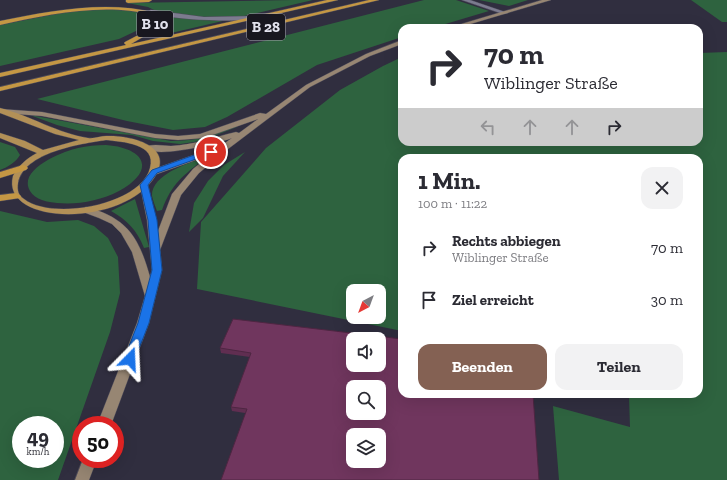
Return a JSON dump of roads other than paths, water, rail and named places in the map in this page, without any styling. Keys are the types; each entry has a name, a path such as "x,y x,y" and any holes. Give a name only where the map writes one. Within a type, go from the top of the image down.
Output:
{"highway":[{"path":"0,17 87,4 150,0"},
{"name":"B 28","path":"104,53 335,0"},
{"name":"B 28","path":"4,88 376,0"},
{"name":"B 10","path":"0,23 69,10 97,7 129,6 141,8 151,12 156,18 156,23 151,30 141,37 104,53 0,75"},
{"path":"0,175 23,168"},
{"path":"0,198 16,196"}],"main road":[{"path":"465,24 548,0"},
{"path":"156,251 177,194 196,171 225,146 308,86 368,55 398,44"},
{"path":"2,111 42,114 155,136 178,138 201,136 271,113"},
{"path":"2,111 58,132 87,140"},
{"path":"148,148 168,150 188,148 206,144 249,129"},
{"path":"0,135 22,143 44,154"},
{"path":"106,138 137,142 148,148 154,155 157,163 154,172 144,185 128,196 86,210 49,211 34,208 23,203 16,196 13,187 16,178 23,168 44,154 57,148 87,140 106,138"},
{"path":"154,172 225,146"},
{"path":"107,416 143,323 157,270 152,220 144,185"},
{"path":"86,210 111,219 122,228 132,240 150,294"},
{"path":"82,480 87,468"}],"street":[{"path":"465,0 505,13"},
{"path":"151,12 184,18 258,18"}]}
